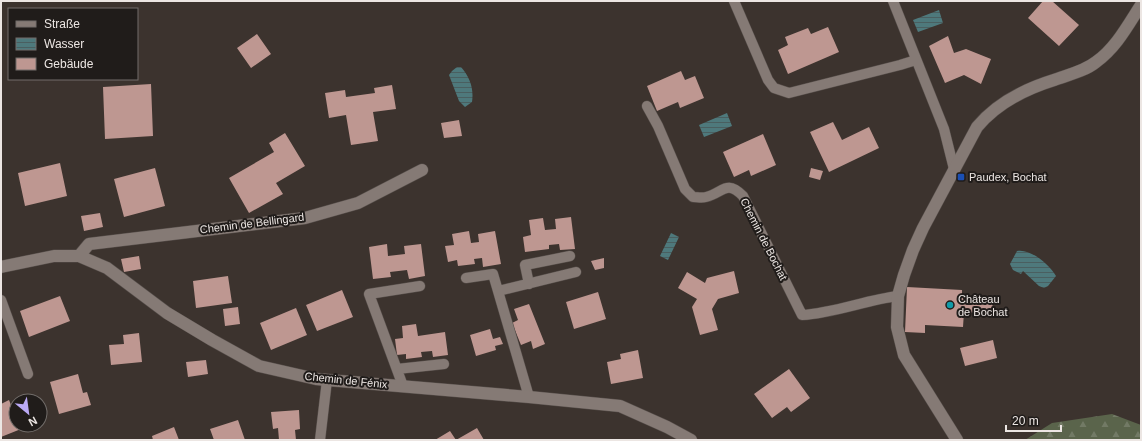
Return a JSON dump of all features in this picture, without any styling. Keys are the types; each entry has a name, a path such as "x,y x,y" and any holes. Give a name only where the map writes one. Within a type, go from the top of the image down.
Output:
{"street":[{"path":"957,440 904,355 897,326 898,296 913,250 954,169 977,127 984,119 1002,104 1018,94 1076,72 1095,63 1112,48 1141,5"},
{"name":"Chemin de Bellingard","path":"79,256 89,244 227,226 305,218 358,203 422,170"},
{"name":"Chemin de Fénix","path":"1,266 54,256 79,256 107,268 167,313 259,366 316,379 530,396 620,406 667,427 691,440"}],"lane":[{"path":"734,1 768,80 774,88 789,93 916,60"},
{"path":"893,1 944,129 954,169"},
{"name":"Chemin de Bochat","path":"647,106 658,126 685,189 693,197 705,198 727,188 735,188 743,196 802,315 898,296"},
{"path":"529,284 525,265 570,256"},
{"path":"498,291 576,272"},
{"path":"466,278 493,274 530,396"},
{"path":"403,386 369,294 420,286"},
{"path":"1,300 28,374"},
{"path":"397,369 444,364"},
{"path":"320,440 327,380"}],"green space":[{"path":"1112,414 1141,425 1141,440 1025,440 1052,423"}],"water":[{"path":"939,10 943,23 918,32 913,20"},
{"path":"457,67 461,67 464,71 472,88 472,102 465,107 459,101 449,75"},
{"path":"727,113 732,126 704,137 699,125"},
{"path":"671,233 679,237 668,260 660,256"},
{"path":"1017,251 1028,252 1039,258 1049,267 1056,276 1048,286 1044,288 1039,286 1023,271 1021,274 1013,270 1010,264"}],"building":[{"path":"1043,1 1052,1 1079,25 1059,46 1028,18"},
{"path":"828,27 839,52 788,74 778,50 788,45 785,37 808,28 811,34"},
{"path":"257,34 271,54 251,68 237,48"},
{"path":"948,36 954,53 966,49 991,59 981,84 964,75 945,83 929,46"},
{"path":"681,71 685,80 695,76 704,98 680,108 678,102 657,111 647,86"},
{"path":"151,84 153,136 105,139 103,87"},
{"path":"392,85 396,109 373,112 378,141 351,145 346,115 329,118 325,93 345,90 346,97 375,93 374,88"},
{"path":"459,120 462,136 444,138 441,123"},
{"path":"833,122 842,140 869,127 879,148 829,172 810,132"},
{"path":"285,133 305,166 276,183 283,194 249,213 229,178 274,152 269,143"},
{"path":"763,134 776,165 751,176 749,170 734,177 723,152"},
{"path":"60,163 67,196 25,206 18,173"},
{"path":"155,168 165,206 124,217 114,179"},
{"path":"811,168 823,171 820,180 809,177"},
{"path":"100,213 103,227 84,231 81,216"},
{"path":"571,217 575,249 560,250 559,244 549,245 549,249 525,252 523,237 531,235 529,220 543,218 545,230 556,229 555,219"},
{"path":"469,231 471,243 479,242 478,234 495,231 501,264 483,267 482,258 474,259 475,264 458,266 457,260 448,262 445,246 454,245 452,234"},
{"path":"387,244 388,256 405,254 404,246 421,244 425,276 409,279 407,270 390,272 391,277 373,279 369,247"},
{"path":"139,256 141,269 124,272 121,259"},
{"path":"604,258 604,268 595,270 591,261"},
{"path":"734,271 739,293 718,299 712,309 718,330 700,335 692,307 697,299 678,288 687,272 705,283 707,278"},
{"path":"228,276 232,303 196,308 193,281"},
{"name":"Château de Bochat","path":"907,287 962,290 962,297 993,298 992,314 964,312 963,327 925,325 925,333 905,332"},
{"path":"342,290 353,317 317,331 306,305"},
{"path":"598,292 606,319 574,329 566,302"},
{"path":"60,296 70,321 29,337 20,311"},
{"path":"529,304 545,344 533,349 531,341 521,345 512,323 518,320 514,309"},
{"path":"238,307 240,324 225,326 223,309"},
{"path":"296,308 307,335 271,350 260,323"},
{"path":"416,324 418,336 445,332 448,355 433,357 432,351 421,352 422,357 406,359 406,354 397,355 395,339 403,338 402,326"},
{"path":"490,329 493,339 500,337 503,344 495,346 496,350 476,356 470,335"},
{"path":"139,333 142,362 111,365 109,345 124,344 123,335"},
{"path":"993,340 997,358 965,366 960,348"},
{"path":"638,350 643,378 611,384 607,362 621,359 620,354"},
{"path":"206,360 208,374 188,377 186,362"},
{"path":"789,369 810,398 791,412 787,407 772,418 754,394"},
{"path":"78,374 83,393 87,392 91,405 59,414 50,382"},
{"path":"8,400 8,433 11,433 1,437 1,404"},
{"path":"299,410 300,429 295,430 296,440 279,440 278,428 273,429 271,412"},
{"path":"238,420 245,440 214,440 210,429"},
{"path":"174,427 179,440 153,440 152,436"},
{"path":"477,428 484,440 456,440"},
{"path":"450,431 456,440 435,440"}],"place":[{"name":"Paudex, Bochat","path":"961,177"},
{"name":"Château de Bochat","path":"950,305"}]}
